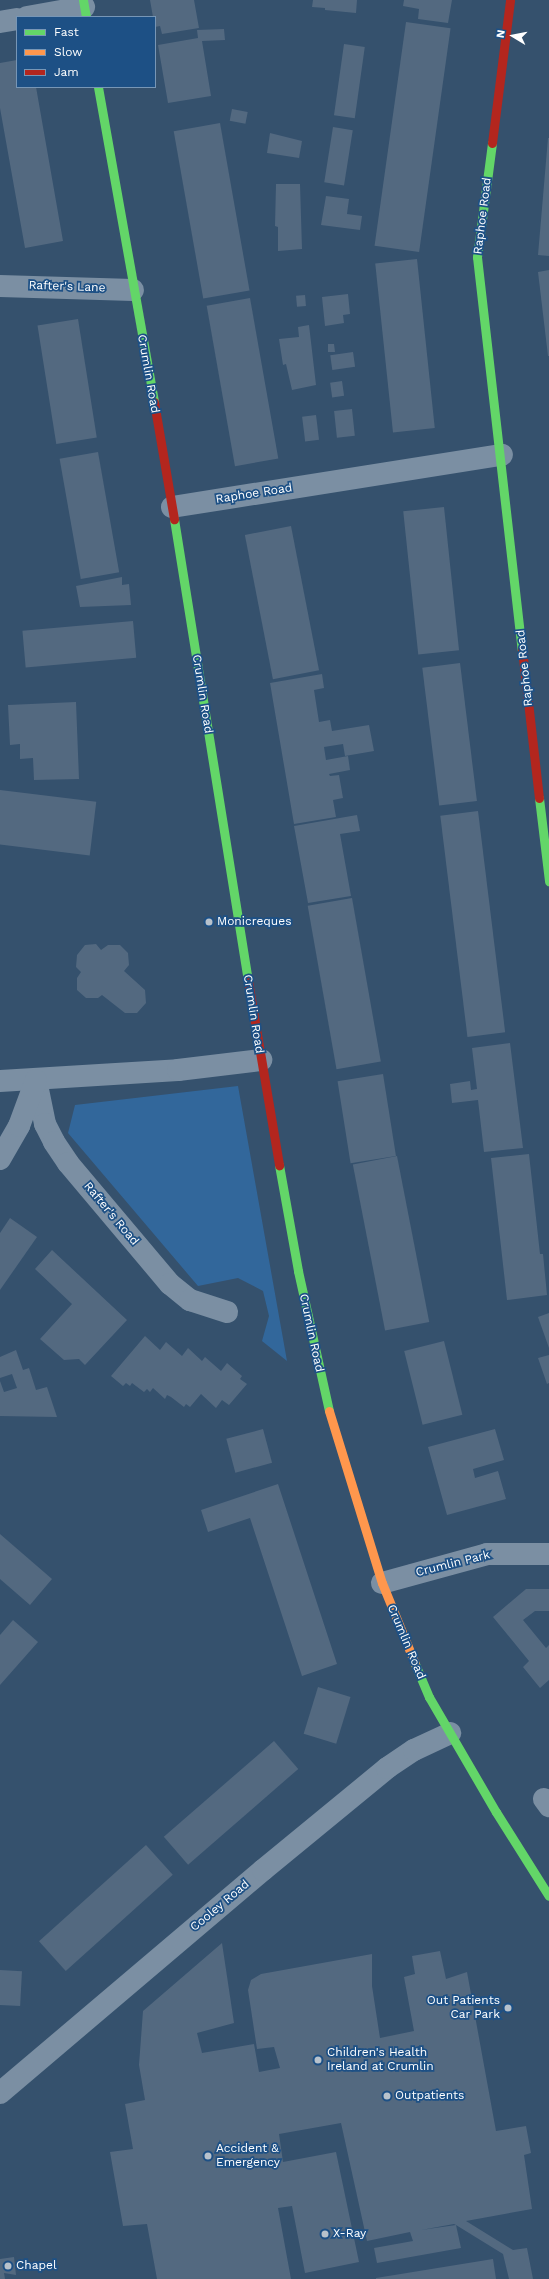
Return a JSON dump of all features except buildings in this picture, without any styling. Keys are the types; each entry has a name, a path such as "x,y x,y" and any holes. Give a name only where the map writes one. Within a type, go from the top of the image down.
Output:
{"main road":[{"name":"Raphoe Road","path":"510,0 477,257 502,455 549,881"},
{"name":"Crumlin Road","path":"98,88 172,507 261,1060 298,1271 327,1406 382,1583 429,1697 549,1896"}],"street":[{"path":"33,16 84,8"},
{"path":"0,22 16,19"},
{"name":"Rafter's Lane","path":"0,286 133,290"},
{"name":"Raphoe Road","path":"172,507 502,455"},
{"path":"0,1081 36,1080 178,1070 261,1060"},
{"path":"0,1159 19,1126 36,1080"},
{"name":"Rafter's Road","path":"36,1080 45,1124 54,1142 68,1163 170,1284 190,1300 227,1312"},
{"name":"Crumlin Park","path":"382,1583 487,1554 549,1554"},
{"name":"Cooley Road","path":"0,2093 263,1870 387,1768 414,1750 450,1733"}],"shaded area":[{"path":"238,1086 287,1361 262,1341 269,1316 263,1291 238,1278 198,1286 68,1133 75,1105"}],"traffic: fast":[{"path":"83,0 86,16"},
{"path":"98,88 154,402"},
{"path":"492,143 477,257 522,649"},
{"path":"174,519 248,981"},
{"path":"539,798 549,881"},
{"path":"279,1165 298,1271 329,1411"},
{"path":"415,1664 429,1697 496,1812 549,1896"}],"traffic: slow":[{"path":"329,1411 382,1583 415,1664"}],"traffic: jam":[{"path":"492,143 510,0"},
{"path":"154,402 174,519"},
{"path":"522,649 539,798"},
{"path":"248,981 279,1165"}],"place":[{"name":"Monicreques","path":"209,922"},
{"name":"Out Patients Car Park","path":"508,2008"},
{"name":"Children's Health Ireland at Crumlin","path":"318,2060"},
{"name":"Outpatients","path":"387,2096"},
{"name":"Accident & Emergency","path":"208,2156"},
{"name":"X-Ray","path":"325,2234"},
{"name":"Chapel","path":"8,2266"}]}
